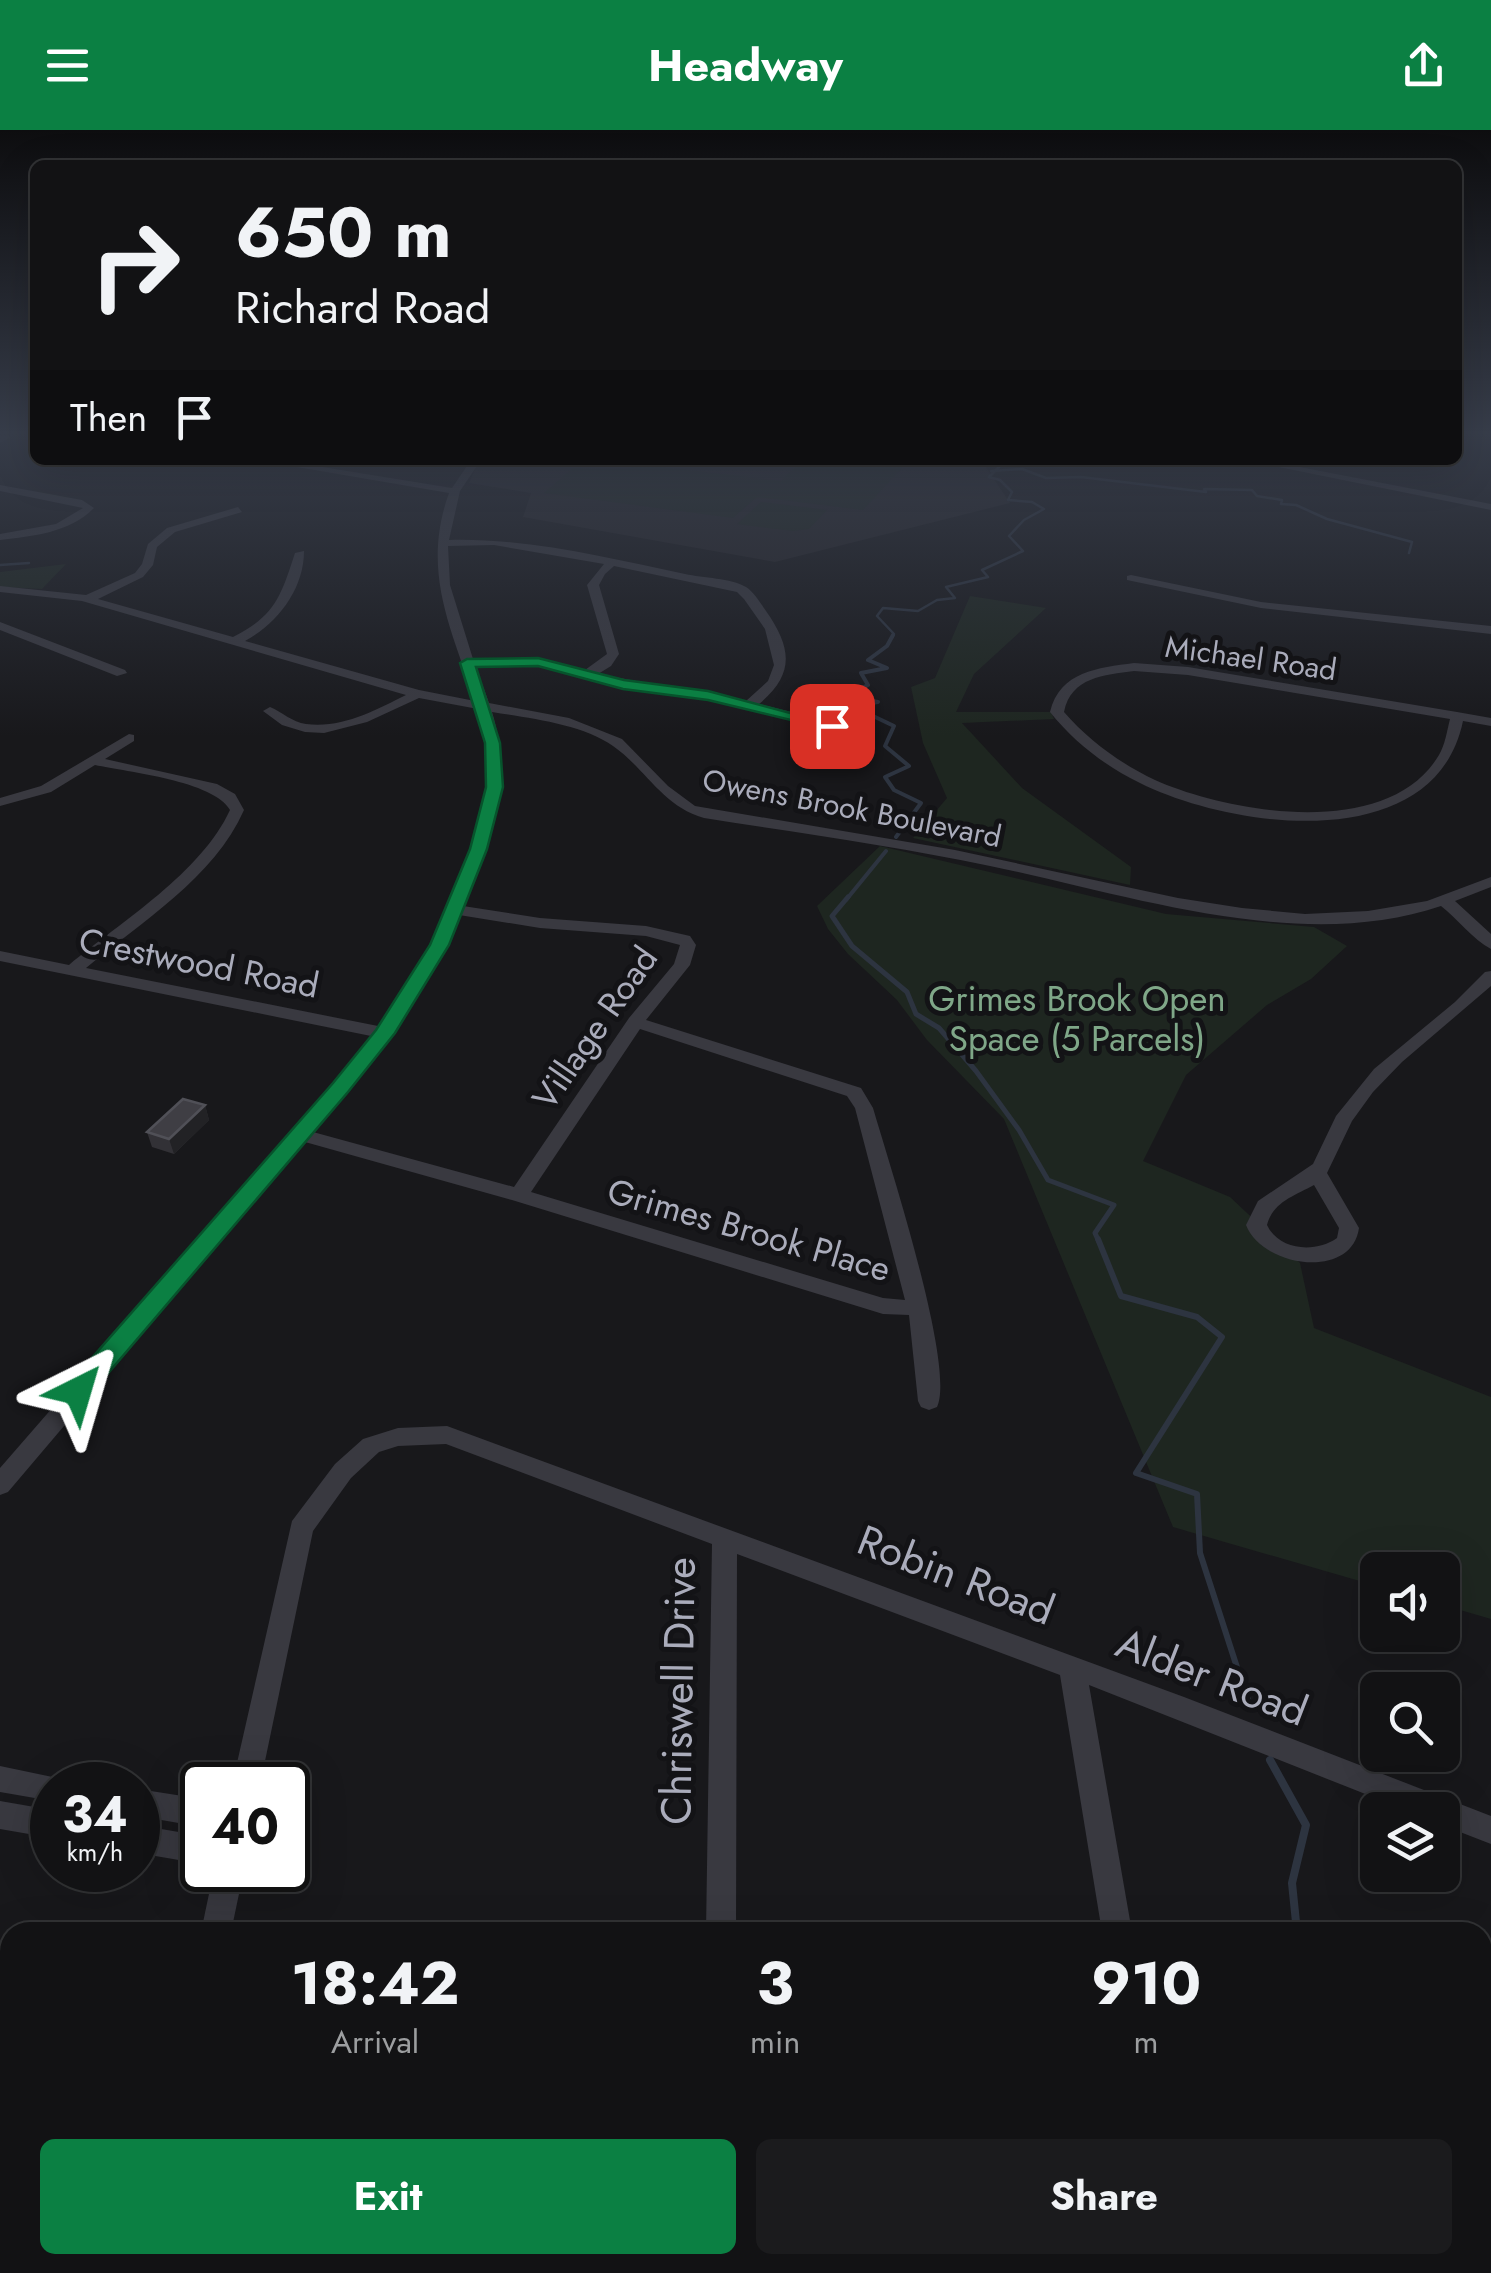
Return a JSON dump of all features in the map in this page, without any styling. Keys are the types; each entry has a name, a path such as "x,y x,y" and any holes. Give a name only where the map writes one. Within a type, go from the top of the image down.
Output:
{"street":[{"path":"88,600 139,575 148,565 152,546 163,536"},
{"path":"0,1484 384,1033 431,960 456,910 478,849 494,787 492,743 449,616 440,562 443,536"},
{"path":"441,543 494,542 613,562 724,584 749,596 782,659 778,675 750,705"},
{"path":"237,640 264,627 280,612 300,553"},
{"path":"590,673 607,663 613,654 594,585 600,572 613,562"},
{"path":"1130,578 1261,606 1411,618 1491,630"},
{"name":"Owens Brook Boulevard","path":"0,589 40,590 88,600 416,694 564,721 617,742 663,789 690,809 704,814 939,851 1181,905 1249,915 1290,918 1387,912 1443,900 1491,882"},
{"path":"0,626 121,673"},
{"path":"467,663 538,662 623,684 750,705 832,726"},
{"name":"Michael Road","path":"1457,716 1444,758 1417,788 1386,804 1306,816 1228,808 1167,790 1134,774 1090,743 1057,712 1063,691 1082,678 1134,668 1160,668 1457,716 1491,722"},
{"path":"270,711 284,722 327,728 378,715 416,694"},
{"path":"0,802 46,789 129,738"},
{"path":"72,971 185,876 230,827 237,810 230,797 212,788 92,760"},
{"path":"1443,900 1491,944"},
{"name":"Village Road","path":"456,910 540,923 646,931 684,939 688,953 682,966 635,1022 518,1195"},
{"name":"Crestwood Road","path":"0,956 384,1033"},
{"path":"1317,1173 1349,1228 1347,1242 1326,1256 1307,1257 1283,1251 1257,1229 1257,1216 1263,1207 1317,1173 1342,1121 1366,1088 1491,976"},
{"name":"Grimes Brook Place","path":"300,1134 518,1195 883,1306 916,1308 913,1273 864,1108 854,1092 635,1022"},
{"path":"916,1308 928,1360 929,1402"},
{"name":"Chriswell Drive","path":"251,1762 301,1528 343,1472 371,1445 398,1437 446,1435 725,1536 721,1922"},
{"name":"Robin Road","path":"725,1536 1072,1666 1115,1922"},
{"name":"Alder Road","path":"1072,1666 1491,1830"},
{"path":"0,1780 30,1785"},
{"path":"0,1815 30,1820"},
{"path":"218,1922 224,1892"}],"shaded area":[{"path":"629,536 879,536 775,562"}],"green space":[{"path":"66,564 42,589 0,587 0,572"},
{"name":"Grimes Brook Open Space (5 Parcels)","path":"970,596 1046,608 974,674 956,712 1051,712 1054,719 962,723 1022,788 1131,867 1130,885 913,838 947,798 923,743 911,687 935,678"},
{"name":"Grimes Brook Open Space (5 Parcels)","path":"880,846 1166,914 1314,927 1347,946 1311,979 1267,1005 1186,1075 1143,1161 1230,1197 1300,1263 1314,1328 1491,1397 1491,1619 1460,1610 1460,1552 1360,1552 1360,1581 1173,1527 1004,1119 927,1040 897,1000 848,954 828,929 817,906"}],"building":[{"path":"183,1099 205,1105 169,1139 147,1132"}],"waterway":[{"path":"892,638 894,634 877,616 883,608 918,611 937,600 955,598 946,587 988,577 982,570 1023,551 1009,536"},
{"path":"1390,536 1412,542 1409,553"},
{"path":"0,565 29,563"},
{"path":"893,635 887,646 868,660 887,668 861,673 868,685 845,696 878,702 852,706 894,726 885,746 909,766 885,777 894,790 921,803 896,837"},
{"path":"846,900 886,851"},
{"path":"848,897 832,916 852,946 907,992 916,1014 939,1028 976,1071 1019,1130 1048,1180 1114,1205 1095,1233 1099,1242"},
{"path":"1098,1239 1121,1296 1197,1317 1222,1337 1136,1473 1197,1494 1200,1553 1244,1689"},
{"path":"1243,1687 1249,1706"},
{"path":"1270,1760 1306,1825 1292,1883 1296,1922"}],"route":[{"path":"78,1391 341,1088 384,1033 440,945 478,849 494,787 492,743 467,663 538,662 623,684 708,696 832,726"}]}
